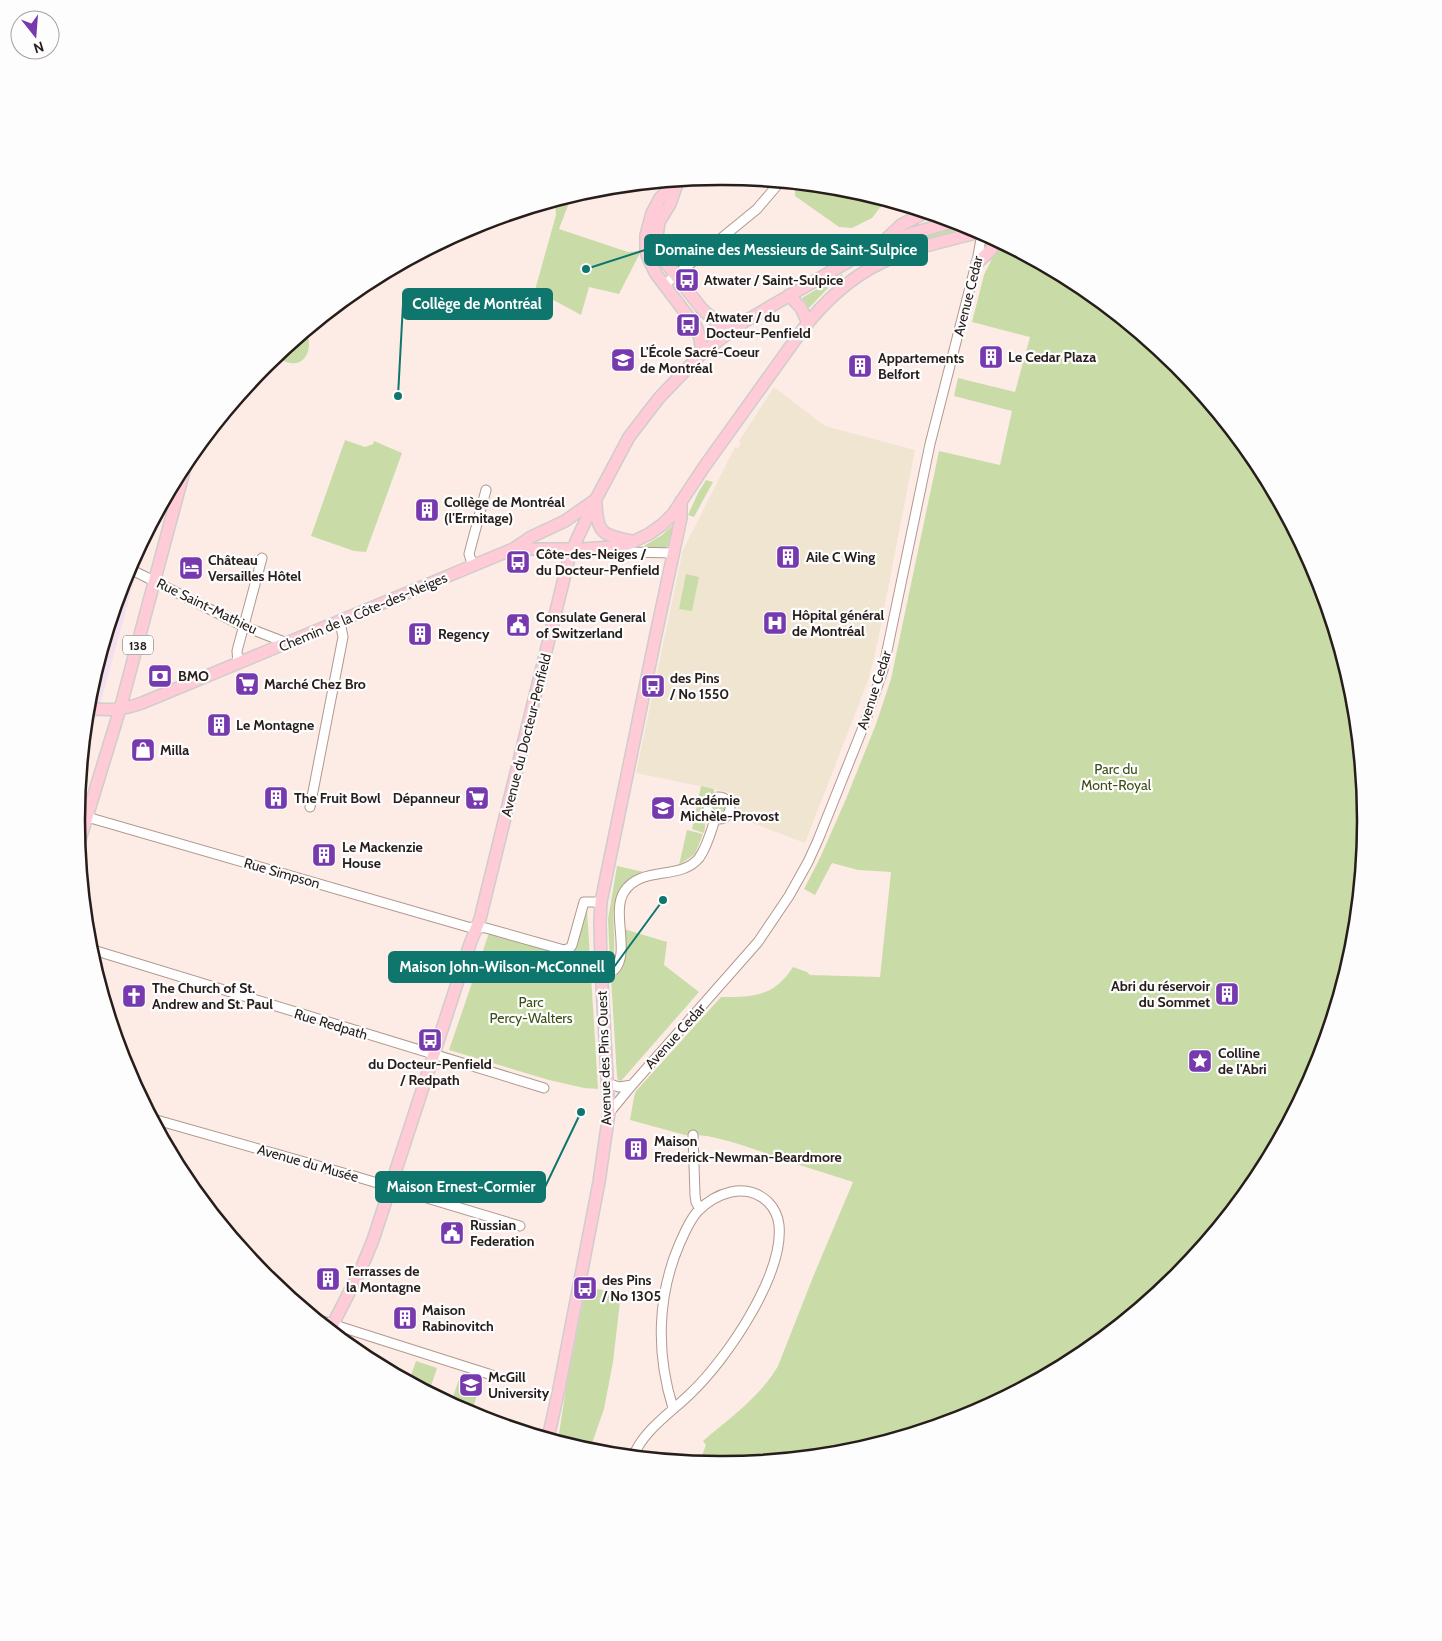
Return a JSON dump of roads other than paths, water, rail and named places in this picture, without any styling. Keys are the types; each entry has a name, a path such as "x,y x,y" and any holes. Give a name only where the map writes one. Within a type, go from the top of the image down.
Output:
{"main road":[{"path":"677,186 670,204 659,222 657,236 660,255 705,313 716,322 731,330"},
{"path":"673,187 657,203 652,213 647,229 646,247 653,269 697,328 702,353"},
{"path":"879,245 901,225 918,216"},
{"name":"Avenue du Docteur-Penfield","path":"333,1324 367,1256 477,927 572,549 622,449 647,412 671,384 702,353 731,330 848,261 879,245 943,225"},
{"name":"Chemin de la Côte-des-Neiges","path":"95,709 107,711 142,703 513,549 612,547 634,542 649,534 673,514 808,323 841,287 874,266 922,246 969,235"},
{"path":"977,263 993,246"},
{"path":"789,295 801,308 808,323"},
{"name":"138","path":"85,823 120,709 180,486"},
{"path":"596,499 597,520 602,530 613,536 634,542"},
{"path":"513,549 531,537 565,521 596,499"},
{"name":"Avenue des Pins Ouest","path":"549,1433 599,1182 609,1113 601,973 601,902 681,518 681,501"}],"street":[{"path":"664,285 757,209 776,187"},
{"name":"Avenue Cedar","path":"609,1113 758,942 796,884 812,855 864,725 883,670 930,444 977,263 981,240"},
{"path":"473,566 469,556 486,490"},
{"name":"Chemin de la Côte-des-Neiges","path":"612,547 630,552 674,553"},
{"path":"238,663 236,653 262,558"},
{"name":"Rue Saint-Mathieu","path":"136,572 243,626 287,643"},
{"path":"310,807 344,637 340,622"},
{"name":"Rue Simpson","path":"87,817 468,927 486,928 566,950 572,945 584,902 601,902"},
{"path":"601,973 614,970 618,965 620,952 620,902 625,891 630,885 641,878 680,870 695,862 703,851 715,819"},
{"name":"Rue Redpath","path":"99,952 544,1088"},
{"path":"607,1083 619,1087 632,1085"},
{"name":"Avenue du Musée","path":"161,1121 520,1226"},
{"path":"692,1135 695,1197 700,1209"},
{"path":"636,1451 641,1442 673,1408 691,1393 713,1370 746,1322 771,1269 779,1238 779,1223 776,1213 768,1201 755,1193 745,1191 731,1192 711,1201 700,1209 689,1223 678,1246 669,1274 663,1303 661,1327 661,1350 673,1408"},
{"path":"341,1330 495,1376"}],"place":[{"name":"Domaine des Messieurs de Saint-Sulpice","path":"586,269"},
{"name":"Atwater / Saint-Sulpice","path":"687,280"},
{"name":"Atwater / du Docteur-Penfield","path":"688,325"},
{"name":"Le Cedar Plaza","path":"991,357"},
{"name":"L'École Sacré-Coeur de Montréal","path":"623,360"},
{"name":"Appartements Belfort","path":"860,366"},
{"name":"Collège de Montréal","path":"398,396"},
{"name":"Collège de Montréal (l'Ermitage)","path":"427,510"},
{"name":"Aile C Wing","path":"788,557"},
{"name":"Côte-des-Neiges / du Docteur-Penfield","path":"518,562"},
{"name":"Château Versailles Hôtel","path":"191,568"},
{"name":"Hôpital général de Montréal","path":"775,623"},
{"name":"Consulate General of Switzerland","path":"518,625"},
{"name":"Regency","path":"420,634"},
{"name":"BMO","path":"160,676"},
{"name":"Marché Chez Bro","path":"247,684"},
{"name":"des Pins / No 1550","path":"653,686"},
{"name":"Le Montagne","path":"219,725"},
{"name":"Milla","path":"143,750"},
{"name":"The Fruit Bowl","path":"276,798"},
{"name":"Dépanneur","path":"477,798"},
{"name":"Académie Michèle-Provost","path":"663,808"},
{"name":"Le Mackenzie House","path":"324,855"},
{"name":"Maison John-Wilson-McConnell","path":"663,900"},
{"name":"Abri du réservoir du Sommet","path":"1227,994"},
{"name":"The Church of St. Andrew and St. Paul","path":"134,996"},
{"name":"du Docteur-Penfield / Redpath","path":"430,1040"},
{"name":"Colline de l'Abri","path":"1200,1061"},
{"name":"Maison Ernest-Cormier","path":"581,1112"},
{"name":"Maison Frederick-Newman-Beardmore","path":"636,1149"},
{"name":"Russian Federation","path":"452,1233"},
{"name":"Terrasses de la Montagne","path":"328,1279"},
{"name":"des Pins / No 1305","path":"585,1288"},
{"name":"Maison Rabinovitch","path":"405,1318"},
{"name":"McGill University","path":"471,1385"}],"park label":[{"name":"Parc du Mont-Royal","path":"1116,778"},
{"name":"Parc Percy-Walters","path":"531,1010"}]}
